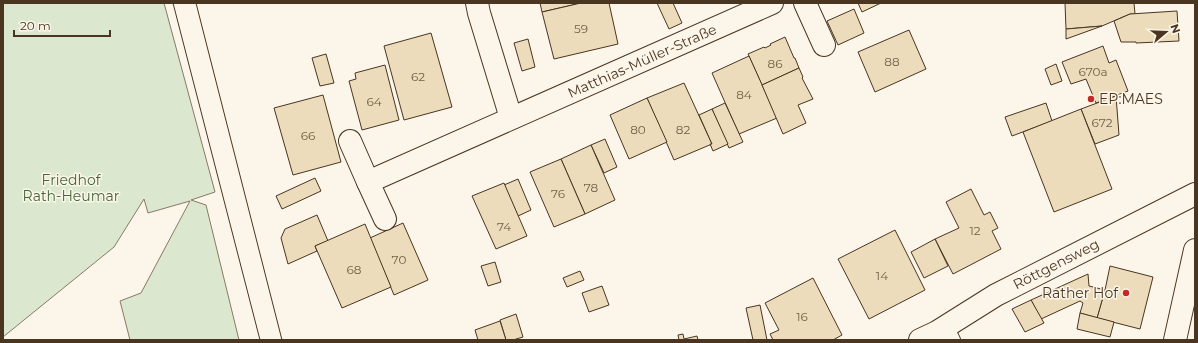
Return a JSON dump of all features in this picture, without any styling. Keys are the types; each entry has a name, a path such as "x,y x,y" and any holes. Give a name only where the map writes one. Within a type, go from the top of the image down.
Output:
{"street":[{"path":"477,3 479,14 511,118"},
{"name":"Matthias-Müller-Straße","path":"368,182 772,3"},
{"path":"805,3 824,45"},
{"path":"350,141 385,219"},
{"name":"Röttgensweg","path":"920,340 949,333 996,295 1195,194"},
{"path":"1175,340 1195,250"}],"green space":[{"name":"Friedhof Rath-Heumar","path":"3,3 164,3 215,192 191,200 206,205 239,340 130,340 120,301 141,293 190,201 148,213 144,199 114,247 3,337"}],"building":[{"path":"540,3 581,3 542,12"},
{"path":"581,3 609,3 618,44 554,59 542,12"},
{"path":"657,3 673,3 682,23 669,29"},
{"path":"858,3 881,3 862,12"},
{"path":"1065,3 1134,3 1135,14 1130,14 1102,26 1066,29"},
{"path":"854,9 864,33 838,45 827,21"},
{"path":"1177,11 1179,41 1136,43 1121,42 1114,21 1130,14"},
{"path":"1102,26 1066,39 1066,29"},
{"path":"909,30 926,69 875,92 858,52"},
{"path":"431,33 452,107 404,120 384,46"},
{"path":"785,37 799,68 762,85 748,54 764,47 765,48"},
{"path":"528,39 535,67 522,71 514,43"},
{"path":"1103,46 1109,63 1116,60 1128,91 1096,103 1086,79 1071,84 1062,62"},
{"path":"326,54 334,83 320,86 312,58"},
{"path":"749,56 777,118 739,134 712,73"},
{"path":"1056,64 1062,81 1051,85 1045,69"},
{"path":"385,65 399,120 362,130 349,81 356,79 355,73"},
{"path":"799,68 803,77 802,78 813,99 798,105 806,123 783,134 762,85"},
{"path":"684,83 712,144 674,160 647,98"},
{"path":"323,95 341,162 293,175 274,108"},
{"path":"1116,96 1119,135 1095,144 1081,109"},
{"path":"647,98 667,142 629,159 610,115"},
{"path":"725,103 743,142 729,148 712,109"},
{"path":"1046,103 1052,121 1012,136 1005,117"},
{"path":"712,109 728,144 713,151 710,144 712,144 699,115"},
{"path":"1081,109 1112,189 1054,212 1023,132"},
{"path":"605,139 617,167 604,173 591,145"},
{"path":"591,145 615,200 585,214 561,159"},
{"path":"561,159 585,214 554,227 530,172"},
{"path":"315,178 321,191 282,209 276,196"},
{"path":"518,179 531,210 518,216 504,185"},
{"path":"504,183 527,236 496,249 472,196"},
{"path":"971,189 984,215 990,212 998,228 992,231 1001,249 953,274 935,239 959,228 946,202"},
{"path":"317,215 328,241 315,246 317,251 288,264 281,238 285,229"},
{"path":"403,223 428,280 394,295 370,238"},
{"path":"365,224 391,287 342,308 315,246"},
{"path":"895,230 925,290 869,319 838,259"},
{"path":"935,239 948,266 924,278 911,252"},
{"path":"495,262 501,282 488,286 481,266"},
{"path":"1110,266 1153,277 1140,329 1097,318"},
{"path":"580,271 584,280 567,287 563,278"},
{"path":"1088,274 1089,286 1105,290 1097,318 1080,313 1083,303 1080,301 1041,319 1031,300"},
{"path":"813,278 842,335 833,340 773,340 770,334 779,330 765,303"},
{"path":"602,286 609,305 589,312 582,293"},
{"path":"1031,300 1044,323 1025,332 1012,309"},
{"path":"760,305 767,340 753,340 746,308"},
{"path":"1080,313 1114,322 1110,337 1077,329"},
{"path":"516,314 523,337 513,340 506,340 500,320"},
{"path":"500,321 506,340 478,340 475,330"},
{"path":"683,334 684,339 697,336 698,340 679,340 678,335"}],"tram line":[{"path":"173,3 260,340"},
{"path":"196,3 282,340"}],"place":[{"name":"EP:MAES","path":"1091,99"},
{"name":"Rather Hof","path":"1126,293"}]}
